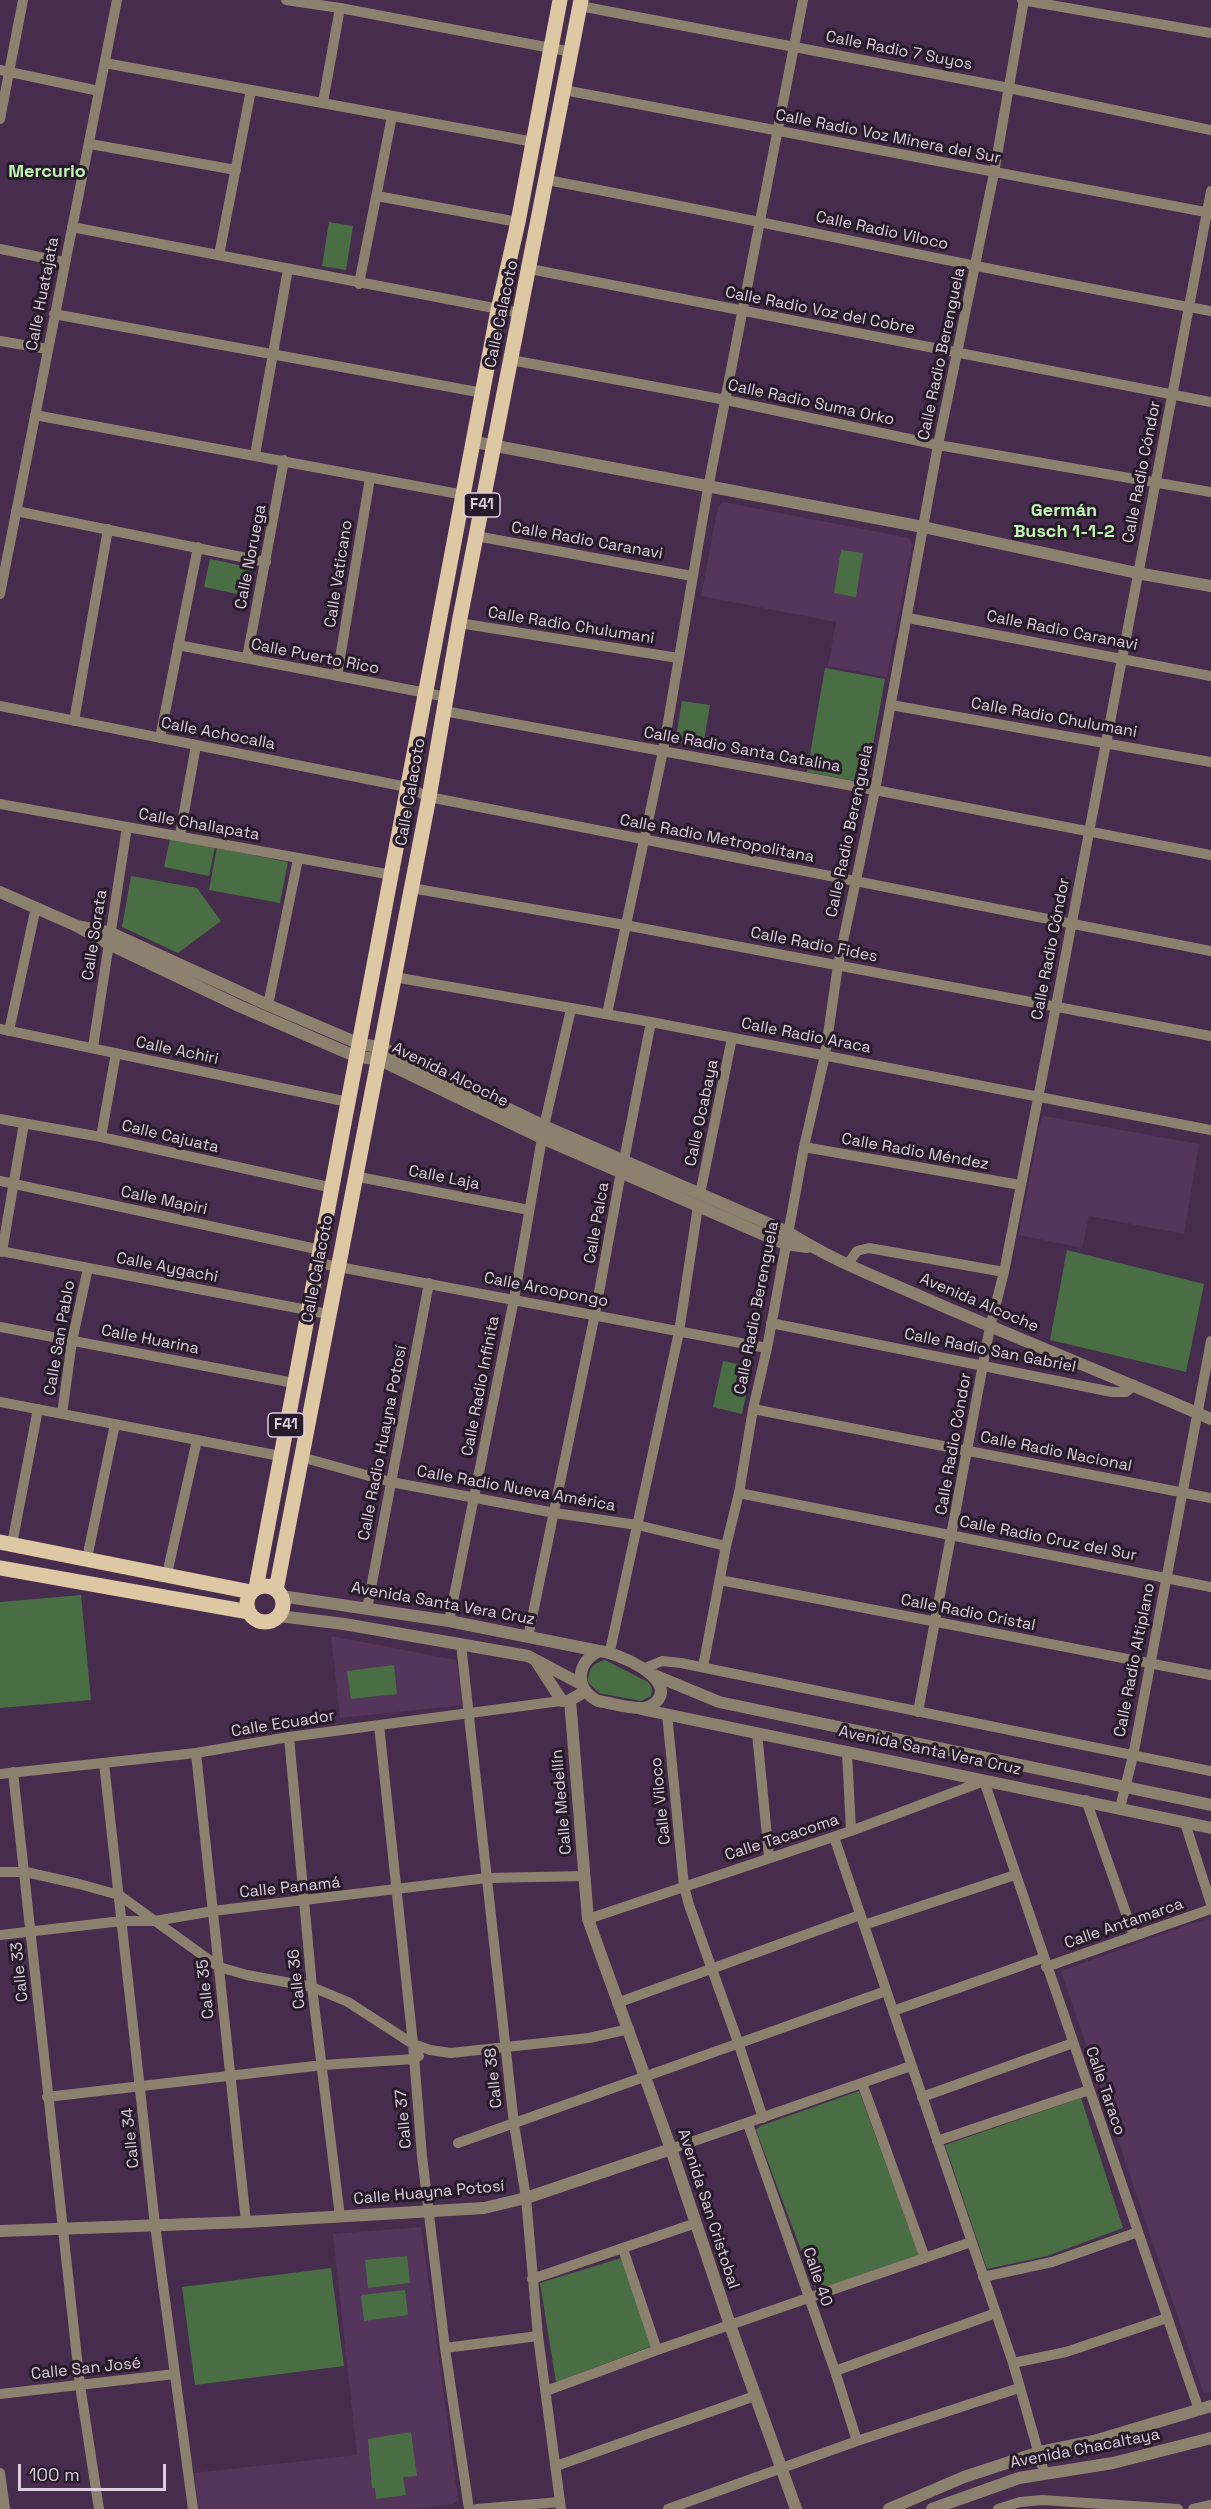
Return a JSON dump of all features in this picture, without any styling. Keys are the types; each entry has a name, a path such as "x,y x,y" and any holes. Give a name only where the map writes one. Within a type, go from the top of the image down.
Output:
{"main road":[{"name":"Calle Calacoto","path":"254,1590 333,1188 498,310 534,142 560,0"},
{"name":"Calle Calacoto","path":"278,1593 354,1176 429,797 459,623 530,269 580,3"},
{"path":"6,1543 254,1590 263,1586 278,1593 282,1610 279,1616 273,1620 259,1621 249,1612 247,1606 254,1590"},
{"path":"0,1568 249,1612"}],"street":[{"path":"0,119 5,71 23,0"},
{"name":"Calle Huatajata","path":"0,594 117,0"},
{"path":"286,0 572,52"},
{"path":"607,1014 663,751 708,488 803,0"},
{"path":"1023,0 1211,33"},
{"name":"Calle Radio Berenguela","path":"702,1667 739,1493 804,1147 825,1055 838,965 854,881 876,790 938,445 994,172 1023,0"},
{"name":"Calle Radio 7 Suyos","path":"580,3 1211,130"},
{"path":"323,102 340,8"},
{"path":"105,63 534,142"},
{"path":"5,71 99,91"},
{"path":"219,255 251,90"},
{"name":"Calle Radio Voz Minera del Sur","path":"564,90 1209,213"},
{"path":"359,284 392,116"},
{"path":"90,144 236,170"},
{"name":"Calle Radio Viloco","path":"547,180 760,220 975,267 1211,311"},
{"name":"Calle Radio Cóndor","path":"918,1712 990,1327 1004,1272 1137,573 1209,213 1211,191"},
{"path":"376,196 518,222"},
{"path":"72,227 359,284 520,313"},
{"path":"0,249 64,262"},
{"path":"255,455 288,269"},
{"name":"Calle Radio Voz del Cobre","path":"530,269 1211,402"},
{"path":"54,314 483,393"},
{"path":"0,340 47,349"},
{"name":"Calle Radio Suma Orko","path":"511,360 726,400 938,445 1211,492"},
{"path":"35,415 464,495"},
{"path":"475,442 923,527 1137,573 1211,586"},
{"name":"Calle Noruega","path":"247,658 284,460"},
{"name":"Calle Vaticano","path":"337,676 370,478"},
{"path":"16,511 266,561"},
{"path":"74,721 108,529"},
{"name":"Calle Radio Caranavi","path":"476,536 692,576"},
{"path":"160,738 198,547"},
{"name":"Calle Radio Caranavi","path":"908,618 1211,676"},
{"name":"Calle Radio Chulumani","path":"459,623 678,658"},
{"name":"Calle Puerto Rico","path":"178,645 426,694 445,704"},
{"name":"Calle Radio Santa Catalina","path":"445,704 663,751 1211,855"},
{"name":"Calle Radio Chulumani","path":"891,705 1211,762"},
{"name":"Calle Achocalla","path":"0,706 407,787 429,797"},
{"path":"180,835 196,745"},
{"name":"Calle Radio Metropolitana","path":"429,797 643,841 1071,922 1211,951"},
{"name":"Calle Challapata","path":"0,804 392,875"},
{"name":"Calle Sorata","path":"93,1047 127,827"},
{"path":"268,1005 298,859"},
{"name":"Calle Radio Fides","path":"411,888 625,925 1211,1036"},
{"name":"Avenida Alcoche","path":"0,892 268,1005 359,1051"},
{"path":"4,1030 36,907"},
{"name":"Avenida Alcoche","path":"110,939 239,1006 359,1051 379,1053 543,1132 786,1238 812,1247 990,1327 1134,1385"},
{"name":"Calle Radio Araca","path":"394,977 651,1022 1211,1130"},
{"name":"Calle Radio Infinita","path":"449,1621 514,1299 543,1132 571,1009"},
{"name":"Calle Palca","path":"528,1637 596,1314 651,1022"},
{"name":"Calle Achiri","path":"4,1030 348,1102"},
{"name":"Calle Ocabaya","path":"604,1651 637,1525 679,1332 699,1200 732,1038"},
{"path":"101,1137 116,1053"},
{"name":"Calle Cajuata","path":"0,1119 101,1137 333,1188"},
{"path":"1,1251 24,1123"},
{"name":"Calle Radio Méndez","path":"804,1147 1020,1185"},
{"name":"Calle Laja","path":"354,1176 529,1210"},
{"name":"Calle Mapiri","path":"0,1181 320,1256"},
{"path":"848,1264 857,1251 869,1248 1004,1272"},
{"name":"Calle Aygachi","path":"1,1251 328,1314"},
{"name":"Calle Arcopongo","path":"320,1256 337,1267 767,1348"},
{"name":"Calle San Pablo","path":"62,1414 72,1341 88,1268"},
{"name":"Calle Radio Huayna Potosí","path":"367,1609 429,1283"},
{"name":"Calle Radio San Gabriel","path":"771,1323 1112,1392 1126,1392 1134,1385"},
{"name":"Calle Huarina","path":"0,1327 294,1383"},
{"name":"Calle Radio Altiplano","path":"1120,1808 1133,1756 1197,1413 1206,1398 1211,1341"},
{"path":"1134,1385 1211,1419"},
{"path":"0,1402 280,1456"},
{"path":"6,1543 38,1409"},
{"name":"Calle Radio Nacional","path":"753,1409 1211,1498"},
{"path":"87,1558 115,1424"},
{"path":"167,1574 197,1440"},
{"name":"Calle Radio Nueva América","path":"301,1457 391,1482 555,1513 637,1525 726,1546"},
{"name":"Calle Radio Cruz del Sur","path":"739,1493 1211,1587"},
{"name":"Calle Radio Cristal","path":"720,1580 1211,1675"},
{"name":"Avenida Santa Vera Cruz","path":"278,1593 449,1621 604,1651 718,1702 1211,1805"},
{"path":"279,1616 528,1656 584,1687"},
{"name":"Calle 38","path":"461,1644 514,2124 526,2198 538,2336 561,2505"},
{"path":"584,1687 583,1664 590,1656 604,1651"},
{"path":"536,1660 566,1701 584,1687"},
{"path":"641,1708 648,1707 659,1699 660,1686 648,1672 662,1661 702,1667 1211,1771"},
{"name":"Avenida Santa Vera Cruz","path":"584,1687 598,1701 1086,1800 1211,1828"},
{"name":"Calle Ecuador","path":"0,1774 196,1753 289,1737 566,1701"},
{"name":"Calle Medellín","path":"566,1701 588,1919"},
{"name":"Calle Viloco","path":"667,1714 684,1886"},
{"name":"Calle 37","path":"379,1725 413,2044 422,2156 445,2348 469,2509"},
{"path":"757,1733 769,1857"},
{"name":"Calle 36","path":"289,1737 312,1987 340,2217"},
{"path":"847,1752 851,1831"},
{"name":"Calle 35","path":"196,1753 246,2222"},
{"name":"Calle 34","path":"104,1763 155,2225 193,2509"},
{"name":"Calle 33","path":"14,1772 26,1872 47,2097 63,2228"},
{"name":"Calle Tacacoma","path":"588,1919 834,1837 984,1781"},
{"name":"Calle Taraco","path":"984,1781 1167,2318 1205,2408"},
{"path":"1086,1800 1134,1936"},
{"path":"1185,1823 1211,1904"},
{"path":"834,1837 996,2313 1040,2452 1044,2472"},
{"path":"0,1872 26,1872 119,1895 219,1967 247,1975 312,1987 348,2002 413,2044 430,2050 451,2053 589,2038 629,2029"},
{"path":"617,2003 711,1968 1015,1875"},
{"name":"Calle Panamá","path":"0,1935 122,1921 155,1921 213,1911 304,1902 487,1878 585,1876"},
{"path":"684,1886 763,2118"},
{"name":"Calle Antamarca","path":"893,2011 1134,1936 1211,1909"},
{"name":"Avenida San Cristobal","path":"588,1919 617,2003 629,2029 780,2469 796,2509"},
{"path":"458,2143 886,1991"},
{"path":"922,2097 1073,2043"},
{"path":"47,2097 323,2065 414,2059 430,2050"},
{"name":"Calle Huayna Potosí","path":"0,2231 246,2222 484,2208 526,2198 912,2066"},
{"path":"862,2083 924,2258"},
{"path":"937,2141 1089,2090"},
{"name":"Calle 40","path":"747,2124 835,2371 856,2441"},
{"path":"532,2279 696,2223"},
{"path":"63,2228 80,2385 99,2509"},
{"path":"983,2277 1052,2262 1138,2232"},
{"path":"546,2391 971,2241"},
{"path":"623,2249 657,2350"},
{"path":"835,2371 996,2313"},
{"path":"1012,2363 1066,2352 1167,2318"},
{"path":"445,2348 538,2336"},
{"name":"Calle San José","path":"0,2394 175,2374"},
{"path":"668,2509 856,2441 1019,2388"},
{"path":"555,2466 755,2396"},
{"path":"889,2509 964,2477 1040,2452 1094,2441 1205,2408"},
{"name":"Avenida Chacaltaya","path":"932,2509 995,2485 1044,2472 1113,2463 1211,2438"},
{"path":"0,2473 5,2509"},
{"path":"998,2509 1020,2502 1042,2500 1178,2509"},
{"path":"477,2509 561,2505"},
{"path":"1193,2509 1211,2505"}],"shaded area":[{"path":"723,502 909,538 912,544 887,677 828,666 836,622 701,596 718,507"},
{"path":"1044,1116 1199,1144 1184,1234 1089,1216 1082,1248 1019,1235 1041,1119"},
{"path":"331,1636 456,1660 462,1705 340,1718"},
{"path":"1211,1917 1211,2391 1204,2394 1061,1971"},
{"path":"421,2227 458,2500 453,2504 409,2509 199,2509 194,2473 357,2455 333,2234"}],"green space":[{"path":"329,222 353,226 346,270 322,266"},
{"path":"841,550 863,553 856,597 834,593"},
{"path":"210,559 253,568 247,596 204,587"},
{"path":"825,668 885,679 866,783 807,772"},
{"path":"682,701 710,705 703,747 675,743"},
{"path":"170,839 215,847 209,876 164,867"},
{"path":"217,848 288,862 280,903 209,890"},
{"path":"131,876 197,888 221,921 178,953 122,927"},
{"path":"1067,1250 1204,1284 1186,1372 1050,1340"},
{"path":"723,1361 752,1367 742,1414 713,1407"},
{"path":"81,1595 91,1700 0,1708 0,1602"},
{"path":"605,1660 648,1682 652,1688 651,1696 641,1701 599,1693 588,1682 588,1677 592,1667"},
{"path":"394,1665 397,1694 351,1699 347,1671"},
{"path":"859,2091 919,2255 816,2290 756,2130 760,2126"},
{"path":"1081,2098 1123,2228 1047,2256 987,2269 945,2145"},
{"path":"407,2256 410,2283 368,2288 365,2260"},
{"path":"621,2258 652,2346 556,2382 540,2283"},
{"path":"331,2268 344,2366 195,2385 182,2287"},
{"path":"405,2290 408,2315 364,2321 361,2295"},
{"path":"411,2432 417,2476 403,2477 406,2495 376,2499 375,2488 372,2488 368,2439"}],"district":[{"name":"Mercurio","path":"47,172"},
{"name":"Germán Busch 1-1-2","path":"1064,521"}]}
